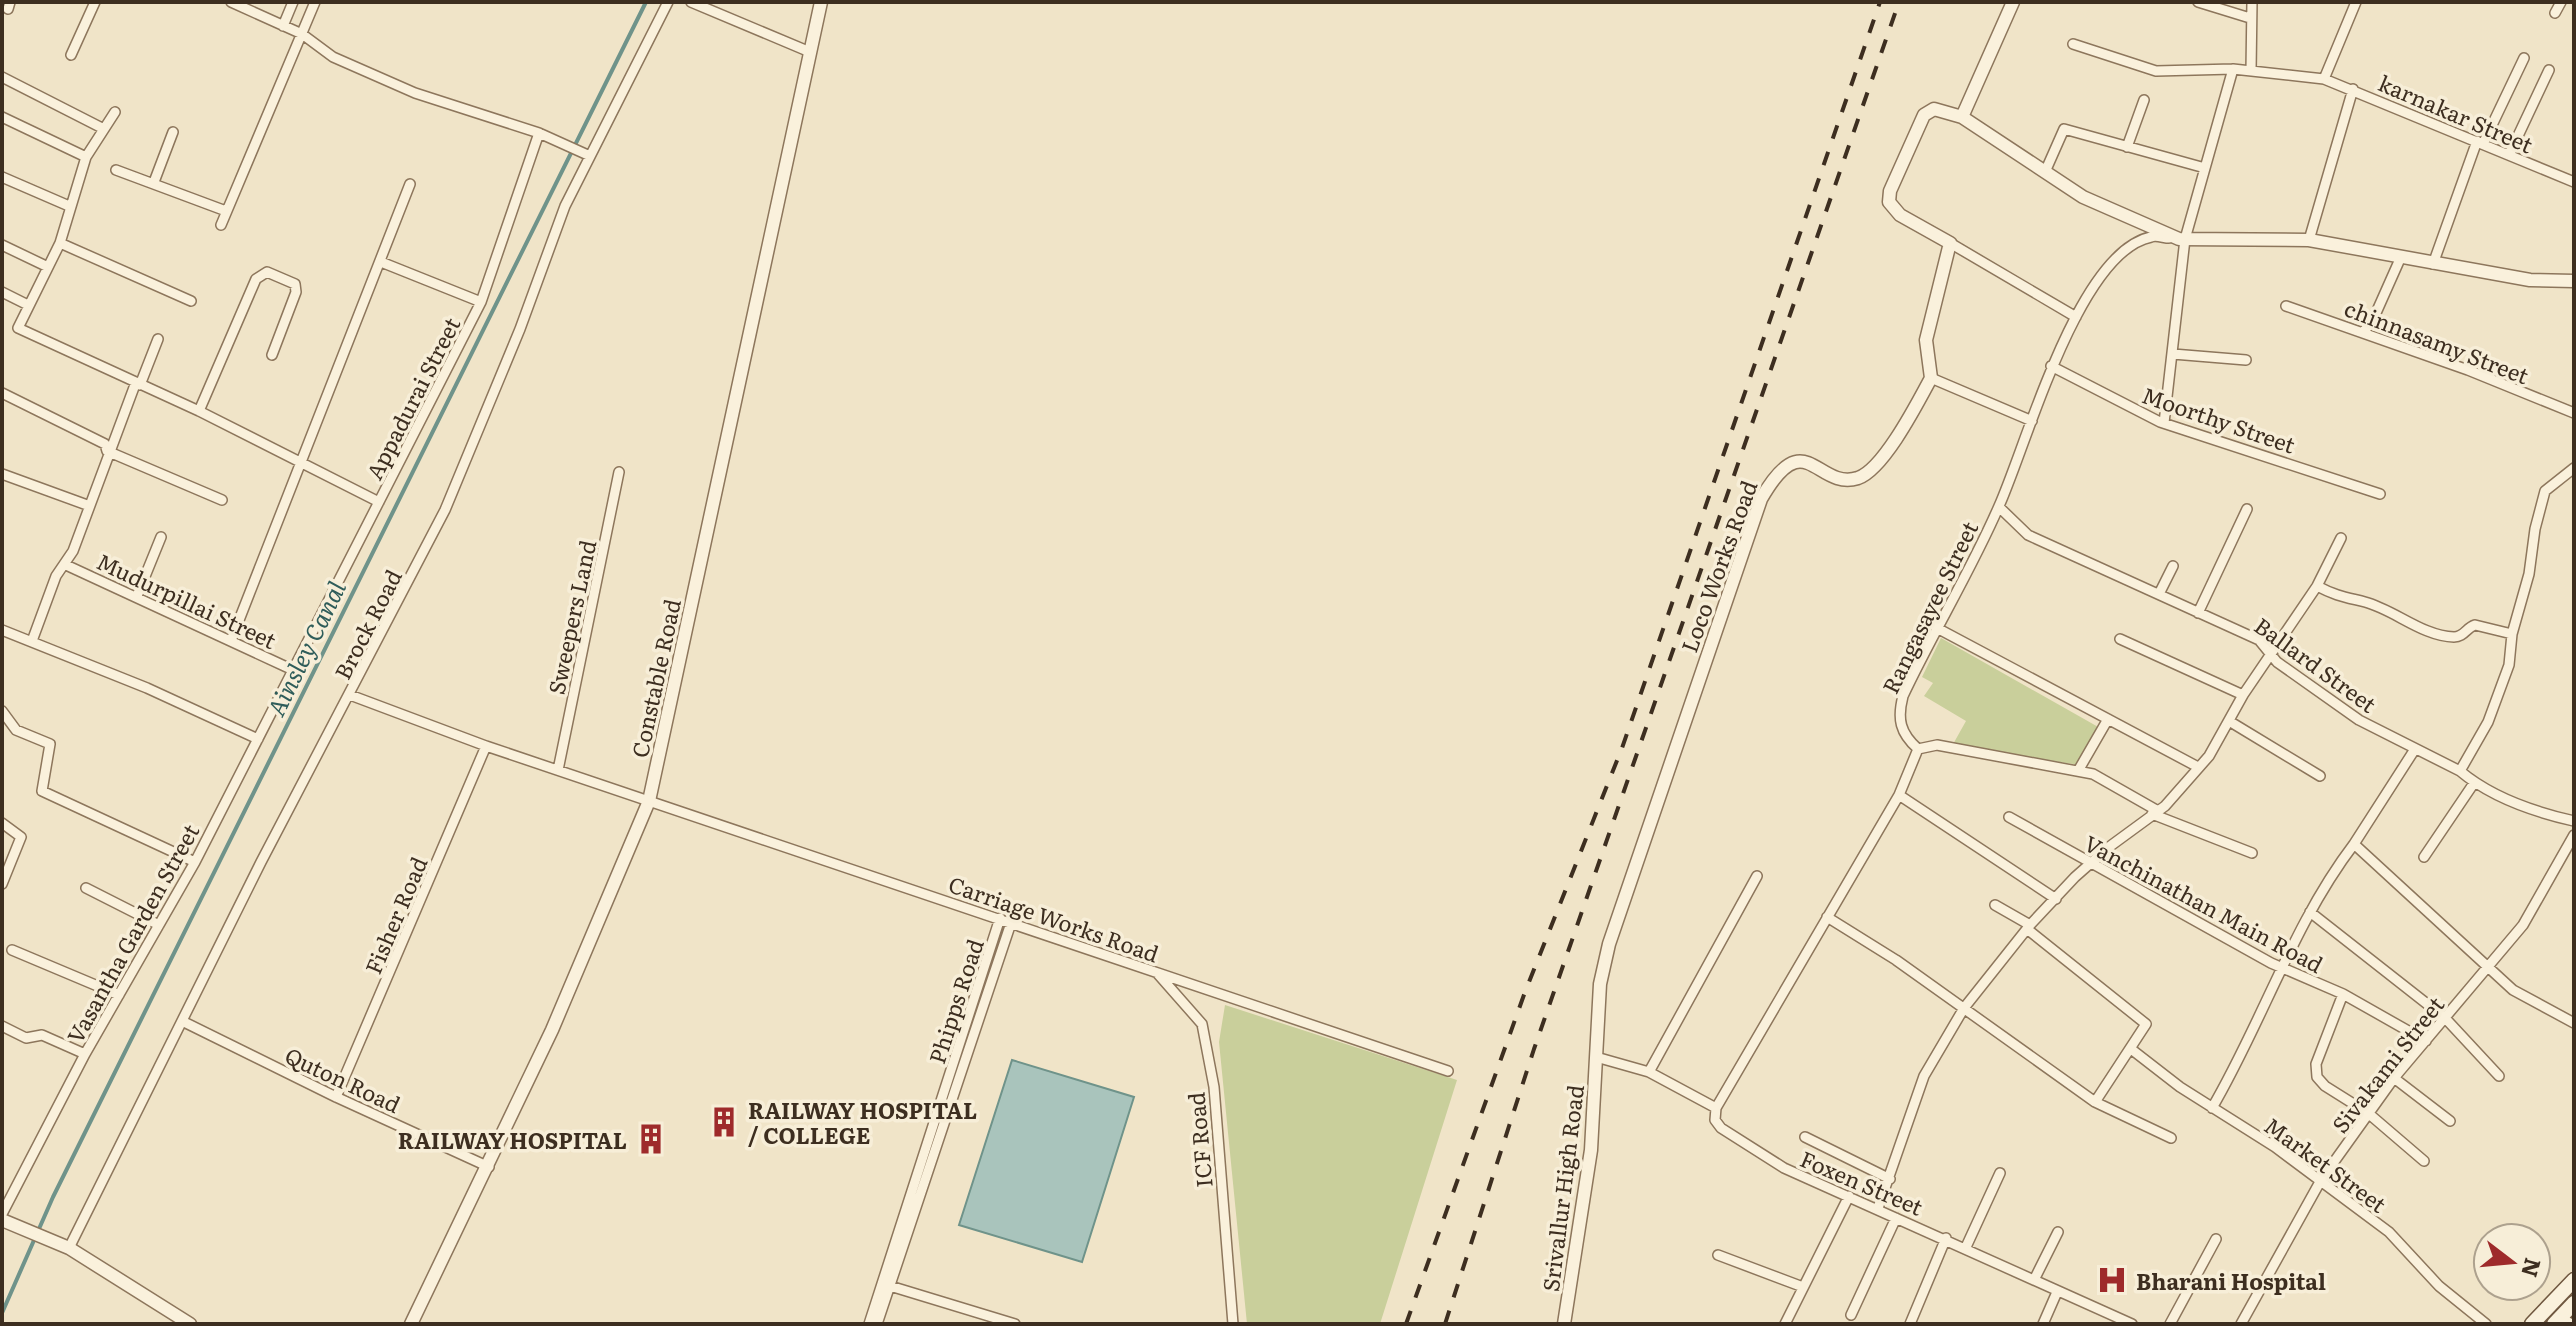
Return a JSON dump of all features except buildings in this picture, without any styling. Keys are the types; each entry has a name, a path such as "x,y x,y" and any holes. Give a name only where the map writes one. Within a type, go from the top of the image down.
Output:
{"main road":[{"path":"2532,1324 2574,1280"},
{"path":"2562,1322 2574,1303"}],"street":[{"path":"71,55 95,2"},
{"path":"231,2 302,34 333,57 415,93 539,133 590,156"},
{"path":"283,26 293,2"},
{"path":"221,225 315,2"},
{"name":"Brock Road","path":"69,1248 261,862 445,510 520,329 565,206 668,2"},
{"path":"691,2 810,52"},
{"name":"Constable Road","path":"411,1324 489,1167 600,923 649,801 821,2"},
{"path":"1962,117 2013,2"},
{"path":"2198,2 2250,18"},
{"path":"2251,71 2252,2"},
{"path":"2324,79 2356,2"},
{"path":"2555,13 2561,2"},
{"name":"karnakar Street","path":"2073,44 2156,71 2233,69 2324,79 2574,182"},
{"path":"2433,264 2480,143 2524,58"},
{"path":"2164,423 2182,239 2233,69"},
{"path":"2509,155 2549,70"},
{"path":"2,77 102,128"},
{"path":"2309,240 2353,89"},
{"path":"2127,147 2144,100"},
{"path":"2076,317 1900,215 1889,202 1890,191 1924,115 1934,109 1962,117 2083,197 2182,239 2309,240 2400,259 2530,280 2574,281"},
{"path":"115,112 86,157 60,243 18,324 21,332 199,411 379,502"},
{"path":"2,117 86,157"},
{"path":"2045,172 2064,129 2205,168"},
{"path":"154,182 173,132"},
{"name":"Appadurai Street","path":"293,670 481,302 539,133"},
{"path":"116,170 226,211"},
{"path":"2,177 69,206"},
{"path":"232,638 410,184"},
{"name":"Rangasayee Street","path":"1918,749 1906,738 1898,715 1935,627 1999,507 2051,366 2076,317 2088,294 2120,255 2151,237 2182,239"},
{"path":"60,243 191,301"},
{"path":"1950,243 1926,340 1931,378 2032,421"},
{"path":"2,245 48,267"},
{"path":"2364,331 2372,322 2400,259"},
{"path":"381,262 481,302"},
{"path":"199,411 256,279 267,272 295,284 296,292 272,355"},
{"path":"2,292 28,305"},
{"name":"chinnasamy Street","path":"2286,306 2364,331 2574,413"},
{"path":"32,641 56,576 66,565 107,451 158,339"},
{"path":"2173,354 2246,360"},
{"name":"Moorthy Street","path":"2051,366 2164,423 2380,494"},
{"name":"Loco Works Road","path":"1596,1057 1600,984 1618,910 1761,499 1776,473 1794,461 1810,462 1843,479 1859,478 1875,467 1931,378"},
{"path":"2,393 105,444 107,451"},
{"path":"107,451 222,500"},
{"path":"2460,771 2488,722 2509,665 2512,634 2529,574 2535,529 2545,491 2574,468"},
{"name":"Sweepers Land","path":"558,770 619,472"},
{"path":"2,474 87,505"},
{"name":"Ballard Street","path":"1999,507 2028,535 2160,592 2259,640 2273,652 2277,662 2359,720 2460,771 2474,783 2540,813 2574,821"},
{"path":"2198,613 2247,509"},
{"path":"137,596 161,537"},
{"path":"1878,1208 1924,1076 1964,1008 2029,927 2090,864 2182,789 2209,756 2243,695 2317,586 2341,538"},
{"name":"Mudurpillai Street","path":"66,565 232,638 293,670"},
{"path":"2160,592 2173,566"},
{"path":"2317,586 2343,600 2363,601 2425,629 2453,637 2462,635 2475,625 2512,634"},
{"path":"1935,627 2198,767"},
{"path":"2,630 258,739"},
{"path":"2120,639 2243,695"},
{"name":"Vasantha Garden Street","path":"2,1217 85,1054 195,862 293,670"},
{"path":"350,695 486,746 649,801"},
{"path":"2,711 16,730 50,744 42,791 195,862"},
{"path":"2078,771 2108,719"},
{"path":"2229,721 2320,776"},
{"path":"1716,1108 1899,795 1918,749 1937,745 2093,774 2155,812 2252,853"},
{"name":"Fisher Road","path":"336,1097 486,746"},
{"path":"2212,1108 2253,1035 2310,912 2415,749"},
{"path":"2424,857 2474,783"},
{"path":"1899,795 2056,899"},
{"name":"Carriage Works Road","path":"649,801 1448,1071"},
{"name":"Vanchinathan Main Road","path":"2009,817 2282,968 2343,994 2426,1041"},
{"path":"2,823 21,835 2,884"},
{"name":"Sivakami Street","path":"2241,1324 2321,1180 2394,1078 2523,925 2574,835"},
{"path":"2354,844 2513,990 2574,1023"},
{"path":"1649,1072 1757,876"},
{"path":"86,888 159,925"},
{"path":"1995,905 2029,927 2145,1022 2145,1029 2095,1102"},
{"path":"2310,912 2445,1018 2499,1076"},
{"path":"1827,917 1964,1008 2095,1102 2171,1138"},
{"name":"Phipps Road","path":"869,1324 1000,918"},
{"name":"Phipps Road","path":"877,1324 1011,923"},
{"path":"12,950 119,995"},
{"name":"ICF Road","path":"1155,971 1202,1024 1214,1087 1233,1324"},
{"path":"2343,994 2316,1064 2317,1077 2325,1086 2368,1113 2424,1161"},
{"name":"Quton Road","path":"182,1021 336,1097 489,1167"},
{"path":"2,1026 26,1038 42,1035 85,1054"},
{"name":"Market Street","path":"2131,1049 2212,1108 2321,1180 2389,1232 2439,1286 2486,1324"},
{"name":"Foxen Street","path":"1596,1057 1649,1072 1716,1108 1715,1120 1721,1128 1784,1168 2132,1324"},
{"name":"Srivallur High Road","path":"1564,1324 1591,1150 1596,1057"},
{"path":"2394,1078 2450,1121"},
{"path":"1805,1137 1890,1179"},
{"path":"1966,1247 2000,1173"},
{"path":"1785,1324 1849,1196"},
{"path":"2,1217 24,1232 69,1248 190,1324"},
{"path":"1851,1315 1896,1218"},
{"path":"2034,1280 2058,1232"},
{"path":"1910,1324 1946,1238"},
{"path":"2170,1324 2216,1239"},
{"path":"1718,1255 1803,1287"},
{"path":"890,1286 1015,1324"},
{"path":"2043,1324 2057,1292"}],"green space":[{"path":"1941,638 2100,728 2080,765 1952,746 1966,721 1924,696 1933,683 1922,677"},
{"path":"1225,1005 1457,1080 1380,1324 1247,1324 1219,1042"}],"water":[{"path":"1012,1060 1134,1097 1082,1262 959,1225"}],"waterway":[{"name":"Ainsley Canal","path":"2,1313 53,1197 646,2"}],"railway":[{"path":"1406,1324 1525,992 1622,748 1880,2"},
{"path":"1445,1324 1534,1049 1899,2"}],"place":[{"name":"RAILWAY HOSPITAL / COLLEGE","path":"724,1122"},
{"name":"RAILWAY HOSPITAL","path":"651,1139"},
{"name":"Bharani Hospital","path":"2112,1280"}]}
